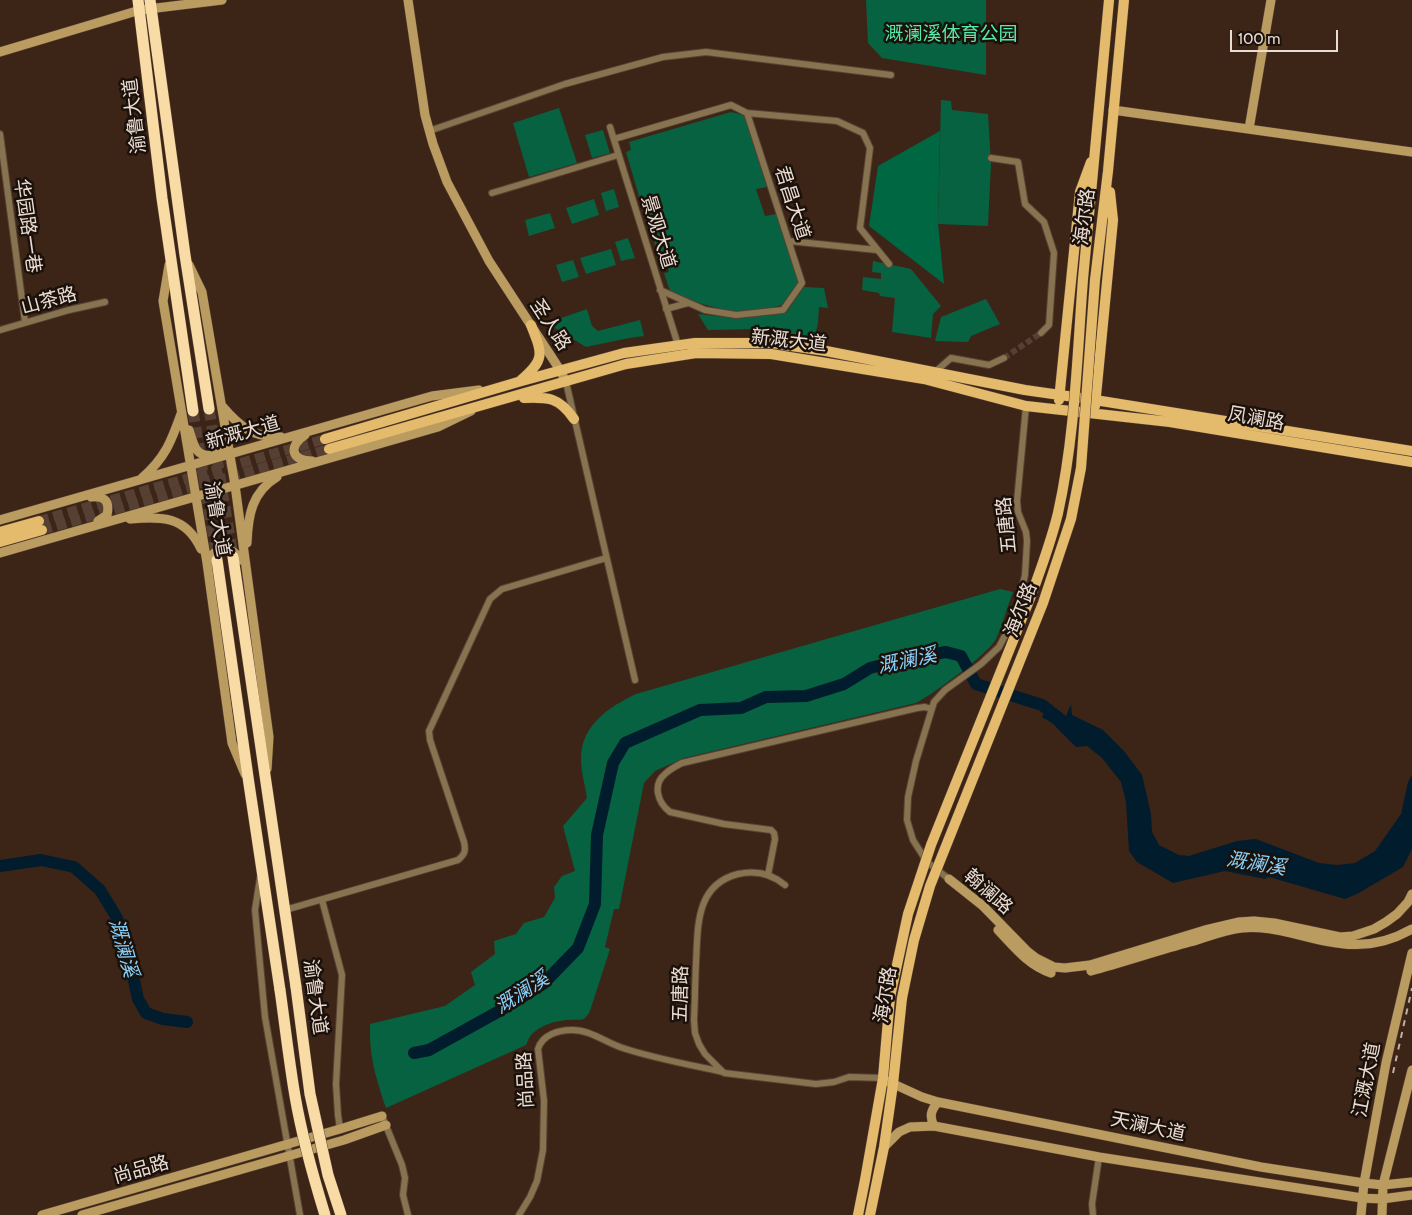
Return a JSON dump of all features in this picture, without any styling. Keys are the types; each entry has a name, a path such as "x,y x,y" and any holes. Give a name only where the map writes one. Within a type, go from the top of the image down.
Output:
{"highway":[{"name":"渝鲁大道","path":"145,4 209,408"},
{"name":"渝鲁大道","path":"145,4 162,198 171,258 188,411"},
{"name":"渝鲁大道","path":"233,557 310,1094 328,1175 341,1215"},
{"name":"渝鲁大道","path":"212,562 249,784 297,1106 314,1182 325,1215"}],"main road":[{"name":"海尔路","path":"858,1215 883,1078 890,997 902,938 918,882 1031,596 1058,514 1072,422 1083,279 1109,0"},
{"name":"海尔路","path":"870,1215 884,1147 902,998 914,940 930,886 1043,603 1071,519 1081,468 1095,280 1108,171 1124,0"},
{"path":"1058,410 1080,192 1095,149"},
{"path":"1094,414 1113,220 1108,171"},
{"path":"518,382 530,372 540,357 540,347 531,325"},
{"name":"新溉大道","path":"1094,414 1026,406 924,379 771,354 696,354 626,364 482,406 327,444 498,388 624,352 695,343 771,343 826,351 1025,390 1095,400"},
{"path":"510,398 544,397 552,399 565,407 574,419"},
{"name":"凤澜路","path":"1095,400 1412,451"},
{"name":"凤澜路","path":"1094,414 1170,422 1412,462"},
{"path":"0,532 41,526 0,542"}],"street":[{"path":"0,52 145,4 222,0"},
{"name":"圣人路","path":"408,0 424,115 447,182 489,261 566,382 635,680"},
{"path":"1249,129 1271,0"},
{"path":"429,131 565,84 663,57 706,52 891,75"},
{"path":"614,139 731,105 747,113 837,121 863,133 870,148 860,228 889,264"},
{"path":"1113,110 1412,152"},
{"name":"君昌大道","path":"660,290 705,310 736,315 782,310 802,283 747,113"},
{"name":"景观大道","path":"610,128 678,345"},
{"name":"华园路一巷","path":"0,134 25,322"},
{"path":"492,193 618,154"},
{"path":"991,158 1018,162 1025,204 1044,222 1054,253 1048,325 1041,333"},
{"path":"789,241 877,250"},
{"name":"渝鲁大道","path":"185,255 202,292 235,485 269,737 266,782"},
{"name":"山茶路","path":"0,330 105,302"},
{"path":"666,309 688,303"},
{"path":"935,372 951,358 989,365 1004,358"},
{"name":"新溉大道","path":"0,520 432,396 498,388"},
{"path":"222,406 234,420 246,429 260,435 275,437 294,436"},
{"name":"新溉大道","path":"0,553 438,428 482,406"},
{"name":"五唐路","path":"949,879 927,862 913,840 907,820 908,797 916,761 934,702 945,690 982,664 999,647 1018,606 1025,575 1027,541 1026,532 1018,512 1017,501 1026,406"},
{"path":"188,411 196,449 201,454 208,456 220,451 226,428"},
{"path":"139,481 154,468 165,454 188,411"},
{"name":"渝鲁大道","path":"188,411 190,466 195,496 212,562"},
{"path":"312,431 298,439 293,450 299,459 322,461"},
{"path":"245,566 249,520 257,495 268,482 293,469"},
{"path":"83,497 97,496 104,498 109,508 108,515 85,528"},
{"path":"110,521 154,518 166,519 182,524 194,535 212,562"},
{"path":"212,562 211,555 214,552 227,550 233,551 238,555 245,566"},
{"path":"285,910 458,860 464,855 466,850 464,842 430,740 429,731 490,599 502,589 606,558"},
{"path":"768,875 775,839 774,833 771,830 724,824 670,812 664,807 657,791 663,775 682,763 917,708 931,708"},
{"path":"261,865 254,910 265,1017 300,1215"},
{"name":"五唐路","path":"724,1073 705,1054 695,1033 694,1020 700,913 706,898 715,886 729,876 743,873 759,873 768,875 785,886"},
{"name":"翰澜路","path":"949,879 983,906 1027,951 1054,968 1090,965 1205,930 1239,922 1274,923 1340,937 1352,936 1374,929 1386,922 1397,914 1408,902 1412,894"},
{"name":"翰澜路","path":"949,879 1022,956 1041,969 1052,973 1078,974 1207,936 1241,928 1273,929 1354,946 1380,942 1412,929"},
{"path":"322,900 342,975 336,1084 340,1129"},
{"name":"江溉大道","path":"1361,1215 1364,1183 1386,1063 1412,953"},
{"name":"尚品路","path":"519,1215 537,1181 543,1150 544,1102 538,1049 539,1043 544,1038 564,1030 587,1032 624,1049 724,1073"},
{"path":"724,1073 816,1084 834,1082 849,1077 883,1078"},
{"name":"江溉大道","path":"1382,1215 1383,1184 1411,1073"},
{"name":"天澜大道","path":"883,1078 922,1097 938,1102 1261,1167 1364,1183 1412,1182"},
{"path":"934,1126 930,1114 938,1102"},
{"name":"尚品路","path":"42,1215 382,1116 402,1165 405,1178 403,1195 408,1215"},
{"name":"尚品路","path":"82,1215 344,1140 386,1125"},
{"name":"天澜大道","path":"884,1147 899,1132 910,1127 934,1126 1099,1157 1362,1198 1382,1199 1412,1196"},
{"path":"1093,1215 1092,1204 1099,1157"}],"green space":[{"name":"溉澜溪体育公园","path":"866,0 986,0 986,75 882,58 868,43"},
{"path":"941,100 951,101 952,110 988,114 991,164 988,226 938,224"},
{"path":"559,108 577,163 529,177 513,123"},
{"path":"731,112 744,115 767,187 756,189 765,216 776,214 799,283 782,305 736,313 699,303 670,291 664,273 669,272 667,264 661,265 654,241 659,240 657,232 652,233 645,213 650,211 647,201 641,203 626,152 631,150 629,142"},
{"path":"603,130 610,153 592,158 585,135"},
{"path":"940,131 938,223 944,284 869,226 878,166"},
{"path":"614,189 619,207 606,211 601,193"},
{"path":"594,199 599,215 572,224 566,208"},
{"path":"550,213 555,228 529,236 525,220"},
{"path":"628,238 635,258 621,261 615,242"},
{"path":"611,249 616,265 586,274 580,258"},
{"path":"573,260 579,277 562,282 556,265"},
{"path":"873,261 911,269 941,306 933,314 931,338 892,332 895,298 880,296 879,293 862,290 863,277 881,279 881,273 872,272"},
{"path":"804,287 824,288 828,308 819,307 814,340 759,329 708,330 698,314 736,318 786,313"},
{"path":"986,299 1000,324 971,336 968,342 935,341 941,317"},
{"path":"587,309 592,326 598,331 640,320 644,336 586,347 547,323"},
{"path":"1000,589 1013,592 996,639 971,664 924,699 916,703 684,758 655,771 644,783 619,909 614,909 605,947 610,949 590,1011 585,1018 547,1024 532,1034 526,1045 386,1108 374,1067 370,1024 445,1006 475,985 471,972 495,954 494,941 516,934 524,923 544,917 555,898 554,887 562,876 575,871 563,826 587,798 581,764 582,747 591,727 607,711 636,694"}],"water":[{"path":"1071,704 1072,715 1103,730 1124,751 1142,775 1151,814 1152,832 1159,845 1179,855 1189,856 1237,841 1256,839 1319,863 1337,865 1355,863 1375,851 1401,814 1408,782 1412,775 1412,849 1403,867 1345,899 1269,877 1265,879 1225,871 1173,883 1137,862 1129,851 1126,802 1121,782 1102,758 1087,746 1076,747 1052,723 1042,717 1049,706 1066,716"}],"waterway":[{"name":"溉澜溪","path":"414,1053 429,1050 503,1009 543,984 578,948 595,904 597,835 613,763 625,743 700,710 741,708 766,697 806,696 844,684 870,668 946,652 961,656 976,684 1042,705 1059,718"},
{"name":"溉澜溪","path":"0,866 41,860 74,867 100,890 117,918 129,958 138,999 146,1013 163,1019 187,1022"}],"tunnel":[{"path":"1004,358 1041,333"},
{"path":"209,409 233,557"},
{"path":"193,411 217,560"},
{"path":"39,521 325,439"},
{"path":"42,530 329,449"}],"railway":[{"path":"1393,1073 1412,988"}]}
